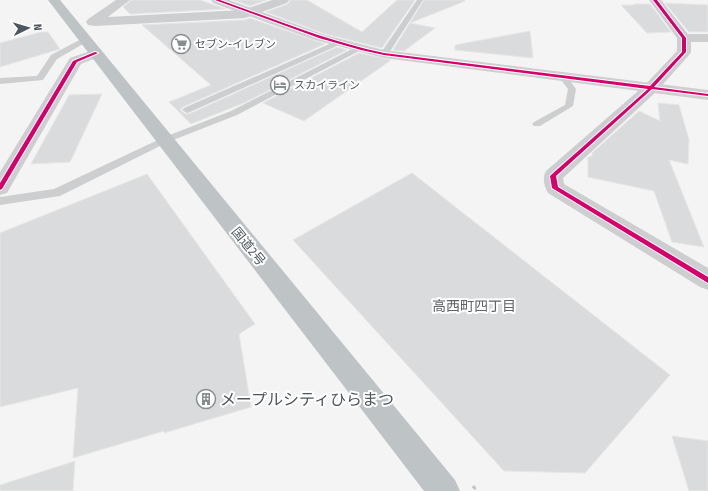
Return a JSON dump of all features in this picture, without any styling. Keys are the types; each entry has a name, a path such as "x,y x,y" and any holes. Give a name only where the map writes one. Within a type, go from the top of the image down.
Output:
{"highway":[{"name":"国道2号","path":"54,0 88,36 165,140 444,491"}],"street":[{"path":"0,188 75,61 88,36 124,0"},
{"path":"217,0 337,44 358,50 708,95"},
{"path":"88,36 245,14 283,0"},
{"path":"655,0 684,38 684,52 651,88 553,176 555,188 708,280"},
{"path":"684,38 708,38"}],"lane":[{"path":"384,54 420,0"},
{"path":"0,81 40,78 54,57 88,36"},
{"path":"187,110 337,44"},
{"path":"0,201 56,193 165,140 234,113 358,50"},
{"path":"537,124 569,106 572,89 562,76"}],"building":[{"path":"131,0 200,0 226,9 130,14 123,7"},
{"path":"233,0 267,0 250,6"},
{"path":"290,0 307,0 362,32 397,0 415,0 382,48 325,34 266,12 288,4"},
{"path":"424,0 465,1 410,23 435,28 404,51 393,50"},
{"path":"665,3 708,5 708,32 689,32"},
{"path":"634,4 650,4 671,32 647,33 621,5 635,5"},
{"path":"250,18 325,44 183,107 181,111 186,114 191,113 337,47 347,50 246,102 191,124 169,102 211,85 142,25 245,20"},
{"path":"530,31 533,58 455,50 455,45"},
{"path":"41,32 48,32 60,49 0,67 0,43"},
{"path":"359,53 391,60 304,121 263,103"},
{"path":"102,94 70,162 31,164 69,95"},
{"path":"658,103 679,105 689,140 688,164 669,160 704,247 672,242 654,191 588,177 588,157 592,156 592,153 639,111 660,121"},
{"path":"412,173 670,375 585,473 504,471 293,240"},
{"path":"147,174 255,324 239,334 251,407 73,458 78,388 0,407 0,233"},
{"path":"672,436 708,441 708,491 689,491"},
{"path":"75,461 73,491 0,491 0,485"}],"cycle path":[{"path":"217,0 320,38 362,50 708,95"},
{"path":"655,0 684,38 684,52 651,88 553,176 555,188 708,280"},
{"path":"0,188 75,61 96,53"}],"place":[{"name":"セブン-イレブン","path":"181,44"},
{"name":"スカイライン","path":"280,85"},
{"name":"メープルシティひらまつ","path":"206,399"}],"district":[{"name":"高西町四丁目","path":"474,306"}]}
